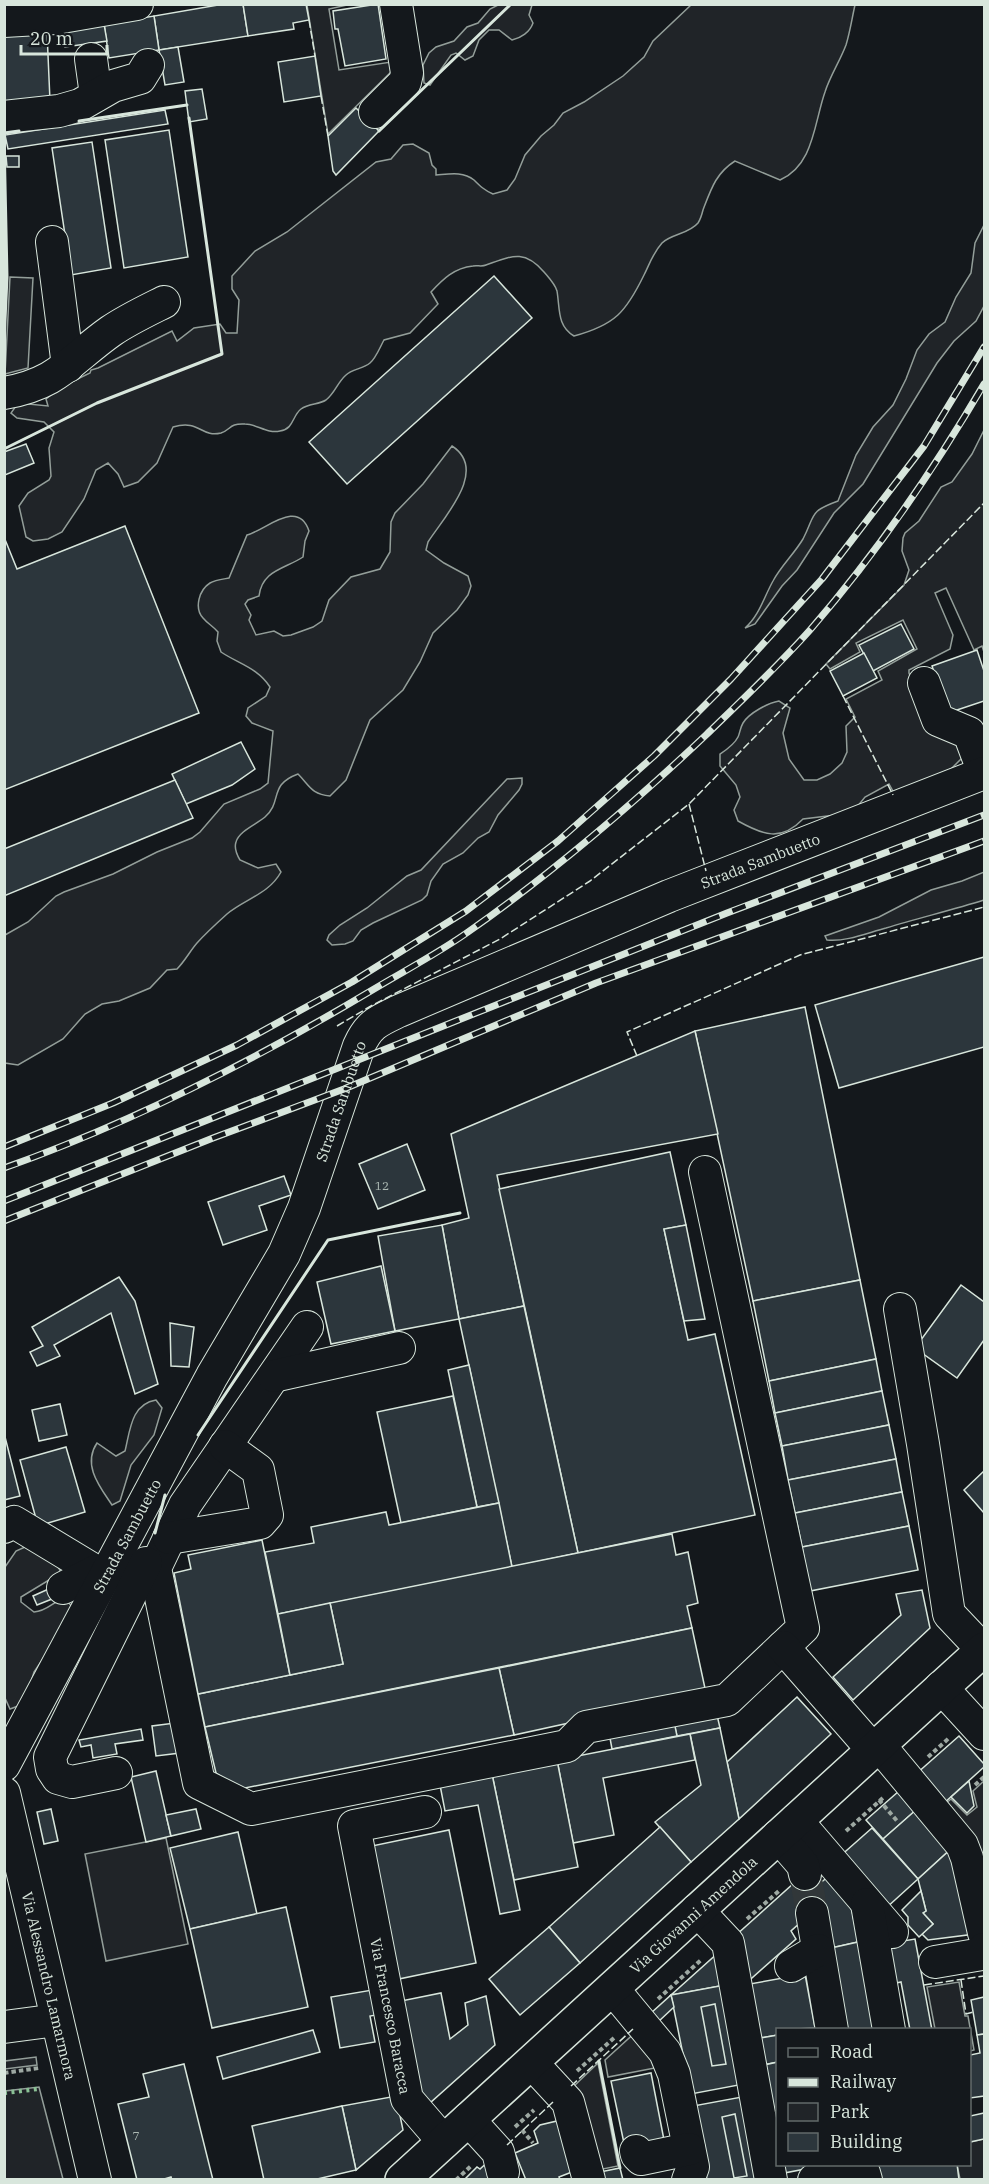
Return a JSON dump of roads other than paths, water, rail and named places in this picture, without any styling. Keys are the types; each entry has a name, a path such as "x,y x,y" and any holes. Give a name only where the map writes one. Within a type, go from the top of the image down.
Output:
{"main road":[{"name":"Via Giovanni Amendola","path":"402,2180 984,1649"}],"street":[{"path":"4,21 68,10 137,4"},
{"path":"375,112 405,82 407,73 396,4"},
{"path":"91,59 96,95"},
{"path":"4,117 59,111 80,105 113,86 140,78 148,65"},
{"path":"52,242 68,366"},
{"path":"4,393 25,390 45,382 111,331 164,302"},
{"path":"924,683 938,720 969,733 984,773"},
{"name":"Strada Sambuetto","path":"4,1765 100,1574 140,1560 212,1376 284,1254 304,1208 358,1046 372,1025 399,1011 669,896 984,773"},
{"path":"140,1560 199,1783 251,1809 567,1746 586,1727 727,1700 803,1628 705,1172"},
{"path":"900,1309 949,1614 984,1649"},
{"path":"170,1538 185,1505 307,1328"},
{"path":"274,1376 399,1348"},
{"path":"116,1773 72,1782 58,1778 52,1769 50,1757 140,1560 170,1538 260,1523 267,1515 258,1470 225,1446"},
{"path":"4,1527 14,1522 100,1574"},
{"path":"63,1588 100,1574"},
{"path":"783,1647 876,1747 962,1845 968,1858 984,1934"},
{"path":"941,1688 984,1734"},
{"name":"Via Alessandro Lamarmora","path":"4,1793 95,2180"},
{"name":"Via Francesco Baracca","path":"425,1812 354,1826 408,2099 444,2142"},
{"path":"787,1828 805,1874"},
{"path":"787,1828 867,1903 892,1932"},
{"path":"867,1903 889,2028"},
{"path":"698,1910 728,1943 771,2180"},
{"path":"812,1914 832,2028"},
{"path":"935,1962 982,1954 984,1949"},
{"path":"791,1966 818,1950"},
{"path":"612,1988 665,2052 674,2074 688,2164 641,2159 637,2156 636,2151"},
{"path":"4,2027 57,2020"},
{"path":"531,2062 568,2102 589,2180"},
{"path":"468,2119 498,2152 503,2172"}],"tunnel":[{"path":"805,1874 812,1913"}],"railway":[{"path":"4,1147 113,1103 237,1045 352,982 466,911 558,841 654,756 731,679 822,579 924,446 984,347"},
{"path":"4,1168 145,1111 325,1018 456,940 499,910 560,862 678,761 759,684 810,630 858,572 903,511 984,384"},
{"path":"4,1201 727,913 984,815"},
{"path":"4,1221 344,1089 596,983 984,841"}]}
